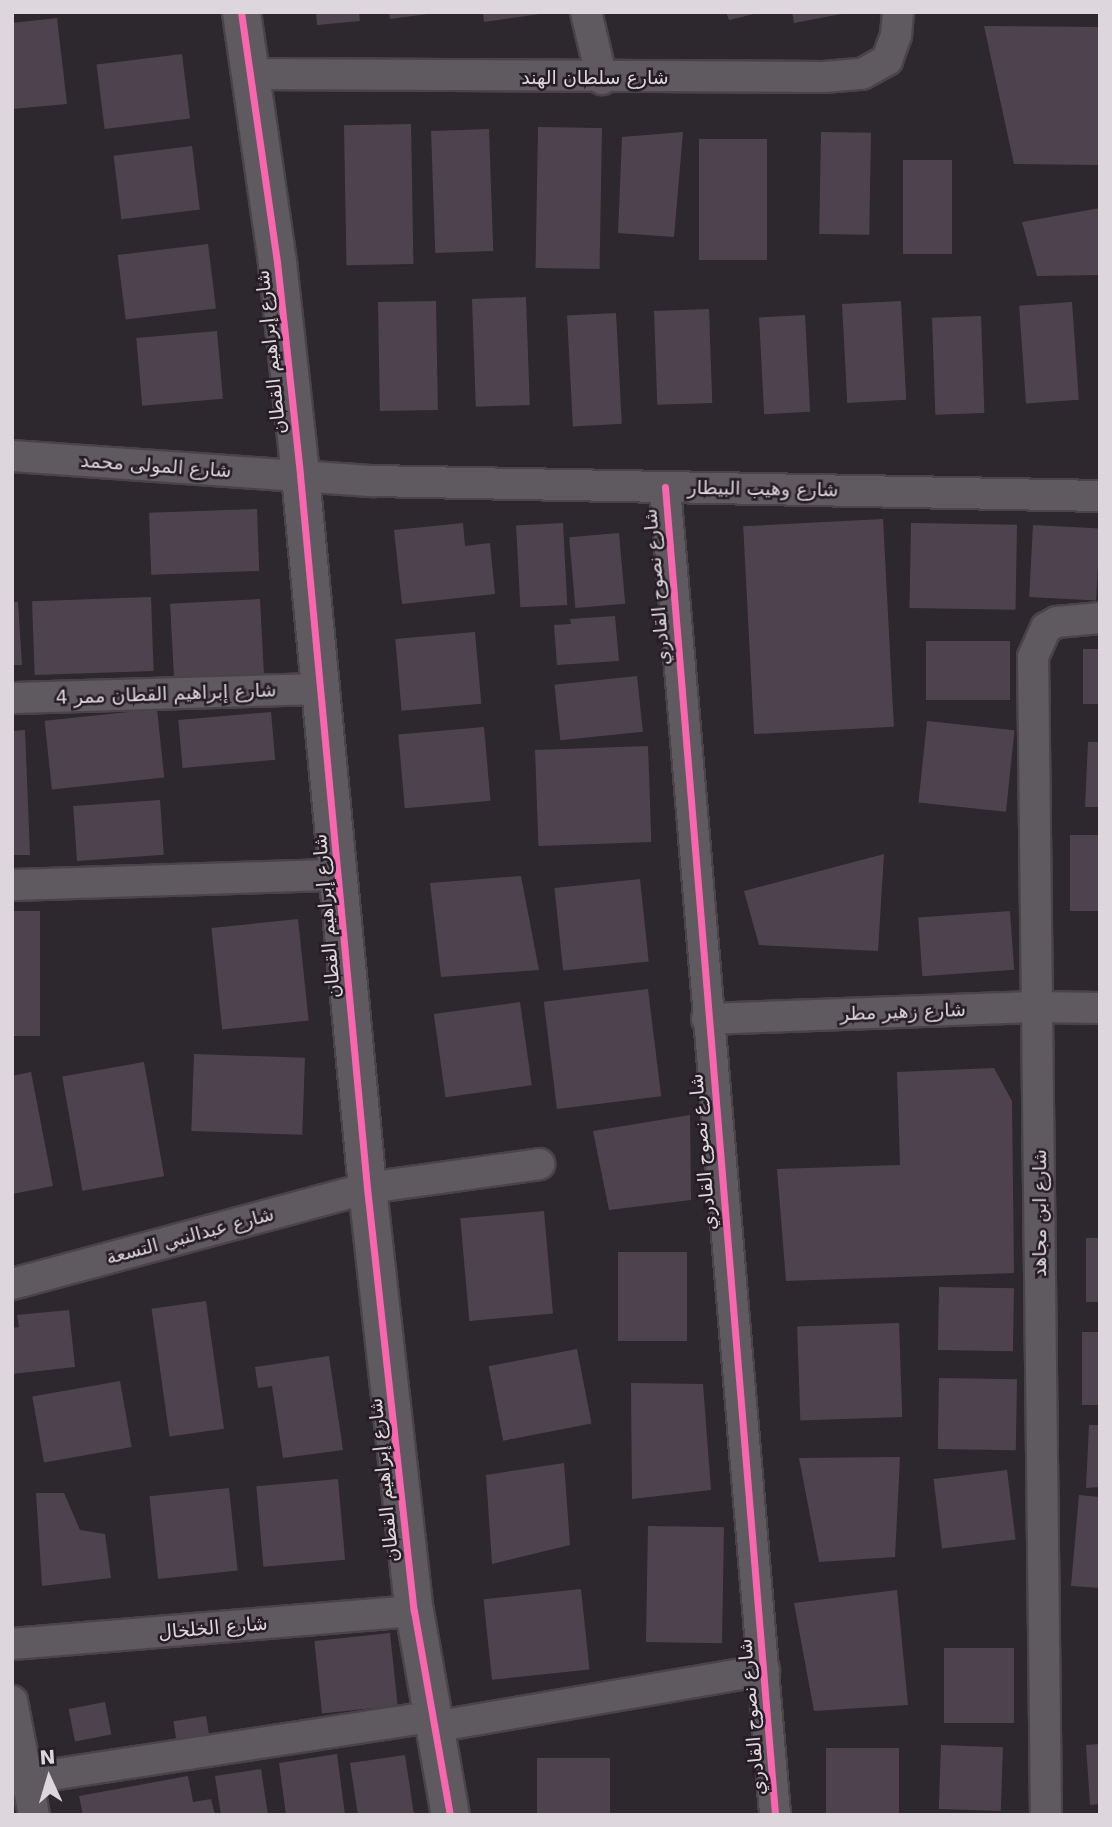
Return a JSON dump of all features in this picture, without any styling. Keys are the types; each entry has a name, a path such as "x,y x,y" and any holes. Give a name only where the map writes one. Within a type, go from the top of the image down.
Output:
{"street":[{"name":"شارع إبراهيم القطان","path":"241,12 300,475 367,1188 414,1611 450,1815"},
{"path":"586,12 602,79"},
{"name":"شارع سلطان الهند","path":"251,74 602,79 862,74 887,60 896,35 898,12"},
{"name":"شارع المولى محمد","path":"12,456 300,475"},
{"name":"شارع وهيب البيطار","path":"300,475 665,487 1100,496"},
{"name":"شارع نصوح القادري","path":"665,487 707,1020 775,1815"},
{"name":"شارع ابن مجاهد","path":"1046,1815 1040,1007 1034,657 1039,636 1057,622 1100,618"},
{"name":"شارع إبراهيم القطان ممر 4","path":"12,698 320,689"},
{"path":"12,884 339,875"},
{"name":"شارع زهير مطر","path":"707,1020 1040,1007 1100,1008"},
{"name":"شارع عبدالنبي التسعة","path":"12,1284 367,1188 539,1164"},
{"name":"شارع الخلخال","path":"12,1644 414,1611"},
{"path":"19,1780 433,1722 764,1670"},
{"path":"12,1701 19,1780 34,1815"}],"building":[{"path":"316,12 359,12 360,21 317,25"},
{"path":"389,12 428,12 428,14 390,19"},
{"path":"483,12 540,12 540,14 484,22"},
{"path":"726,12 758,12 758,13 729,20"},
{"path":"792,12 841,12 841,14 794,23"},
{"path":"57,18 67,104 12,109 12,23"},
{"path":"984,26 1100,27 1100,165 1014,164"},
{"path":"182,54 190,119 105,129 97,64"},
{"path":"411,124 413,264 346,265 344,125"},
{"path":"538,127 602,128 600,269 536,268"},
{"path":"489,129 493,251 435,253 431,131"},
{"path":"683,132 674,237 618,233 622,137"},
{"path":"821,132 871,133 869,235 819,234"},
{"path":"699,139 767,139 767,260 699,260"},
{"path":"192,146 200,210 121,219 114,156"},
{"path":"903,160 952,160 952,254 903,254"},
{"path":"1100,208 1100,275 1037,276 1022,222"},
{"path":"208,244 216,309 126,320 118,255"},
{"path":"526,297 530,405 476,407 472,299"},
{"path":"436,301 438,410 380,411 378,302"},
{"path":"901,301 906,400 847,403 842,304"},
{"path":"1072,302 1079,400 1026,403 1019,306"},
{"path":"709,309 712,403 657,405 654,311"},
{"path":"616,313 622,424 573,426 567,316"},
{"path":"805,315 810,412 764,414 759,317"},
{"path":"981,316 984,413 935,415 932,318"},
{"path":"217,331 223,399 142,406 136,338"},
{"path":"257,509 259,571 151,575 149,513"},
{"path":"883,519 894,727 754,734 743,526"},
{"path":"463,523 465,546 490,543 495,594 402,604 394,530"},
{"path":"563,523 567,605 520,607 516,525"},
{"path":"911,523 1017,525 1016,610 910,608"},
{"path":"1033,525 1100,529 1096,600 1029,597"},
{"path":"619,533 625,604 575,608 569,537"},
{"path":"151,597 154,671 35,675 32,601"},
{"path":"260,599 264,674 174,679 170,604"},
{"path":"12,602 18,602 22,665 12,665"},
{"path":"615,616 619,661 557,665 554,625 571,624 570,619"},
{"path":"475,632 481,704 402,711 395,639"},
{"path":"926,641 1010,641 1010,700 926,700"},
{"path":"1083,649 1100,649 1100,704 1083,704"},
{"path":"637,676 643,732 560,740 554,685"},
{"path":"157,709 164,778 52,789 45,721"},
{"path":"271,712 275,760 183,768 178,720"},
{"path":"927,721 1015,730 1006,812 918,803"},
{"path":"484,727 490,801 405,808 398,734"},
{"path":"25,730 30,855 12,855 12,731"},
{"path":"1088,742 1100,742 1100,807 1085,807"},
{"path":"648,746 651,842 538,846 535,750"},
{"path":"160,800 164,855 77,861 73,806"},
{"path":"1070,835 1100,835 1100,911 1070,911"},
{"path":"884,854 878,951 759,945 744,891"},
{"path":"521,876 539,970 441,977 430,883"},
{"path":"640,879 649,962 563,971 554,888"},
{"path":"12,911 40,911 40,1036 12,1036"},
{"path":"1010,911 1014,970 922,976 918,917"},
{"path":"298,919 309,1020 222,1030 211,928"},
{"path":"648,989 661,1096 557,1109 544,1002"},
{"path":"520,1002 532,1085 446,1097 434,1014"},
{"path":"194,1054 305,1058 302,1135 191,1131"},
{"path":"144,1062 164,1176 82,1191 62,1076"},
{"path":"994,1068 1012,1101 1014,1273 786,1281 777,1169 900,1165 897,1072"},
{"path":"31,1072 53,1186 12,1194 12,1076"},
{"path":"690,1115 691,1200 609,1210 593,1131"},
{"path":"544,1211 553,1314 469,1321 460,1218"},
{"path":"1086,1238 1100,1238 1100,1302 1086,1302"},
{"path":"618,1252 687,1252 687,1341 618,1341"},
{"path":"939,1287 1014,1288 1013,1351 938,1350"},
{"path":"206,1301 224,1429 169,1436 152,1309"},
{"path":"69,1310 75,1367 12,1374 12,1328 19,1327 17,1315"},
{"path":"899,1323 902,1417 800,1421 797,1327"},
{"path":"1082,1332 1100,1332 1100,1405 1082,1405"},
{"path":"577,1349 592,1424 503,1441 489,1366"},
{"path":"329,1356 343,1450 283,1458 272,1386 258,1388 255,1367"},
{"path":"939,1378 1017,1379 1016,1450 938,1449"},
{"path":"120,1381 132,1447 44,1462 32,1396"},
{"path":"631,1383 703,1384 711,1490 632,1499"},
{"path":"1089,1425 1100,1425 1100,1487 1086,1488"},
{"path":"900,1457 895,1557 819,1562 799,1458"},
{"path":"564,1463 570,1545 492,1564 486,1475"},
{"path":"1007,1470 1016,1539 942,1548 934,1479"},
{"path":"338,1479 345,1560 263,1567 256,1486"},
{"path":"229,1488 238,1571 158,1579 149,1496"},
{"path":"36,1493 64,1493 80,1530 105,1534 111,1578 42,1586"},
{"path":"1079,1495 1100,1497 1100,1588 1071,1586"},
{"path":"648,1526 724,1527 722,1643 646,1642"},
{"path":"581,1589 589,1670 492,1680 484,1599"},
{"path":"897,1590 908,1705 814,1711 794,1603"},
{"path":"390,1633 398,1706 322,1714 314,1641"},
{"path":"944,1648 1014,1648 1014,1723 944,1723"},
{"path":"105,1702 111,1734 75,1741 69,1709"},
{"path":"206,1716 209,1735 176,1740 173,1721"},
{"path":"1100,1744 1100,1804 1090,1805 1086,1745"},
{"path":"941,1745 1003,1747 1001,1811 939,1809"},
{"path":"826,1748 899,1748 899,1815 826,1815"},
{"path":"337,1754 345,1815 286,1815 279,1763"},
{"path":"405,1755 414,1815 358,1815 350,1763"},
{"path":"537,1758 610,1758 610,1815 537,1815"},
{"path":"261,1769 268,1815 221,1815 215,1776"},
{"path":"188,1776 193,1802 211,1799 215,1815 83,1815 79,1796"}],"cycle path":[{"path":"241,12 277,262 300,475 367,1188 414,1611 450,1815"},
{"path":"665,487 775,1815"}]}
